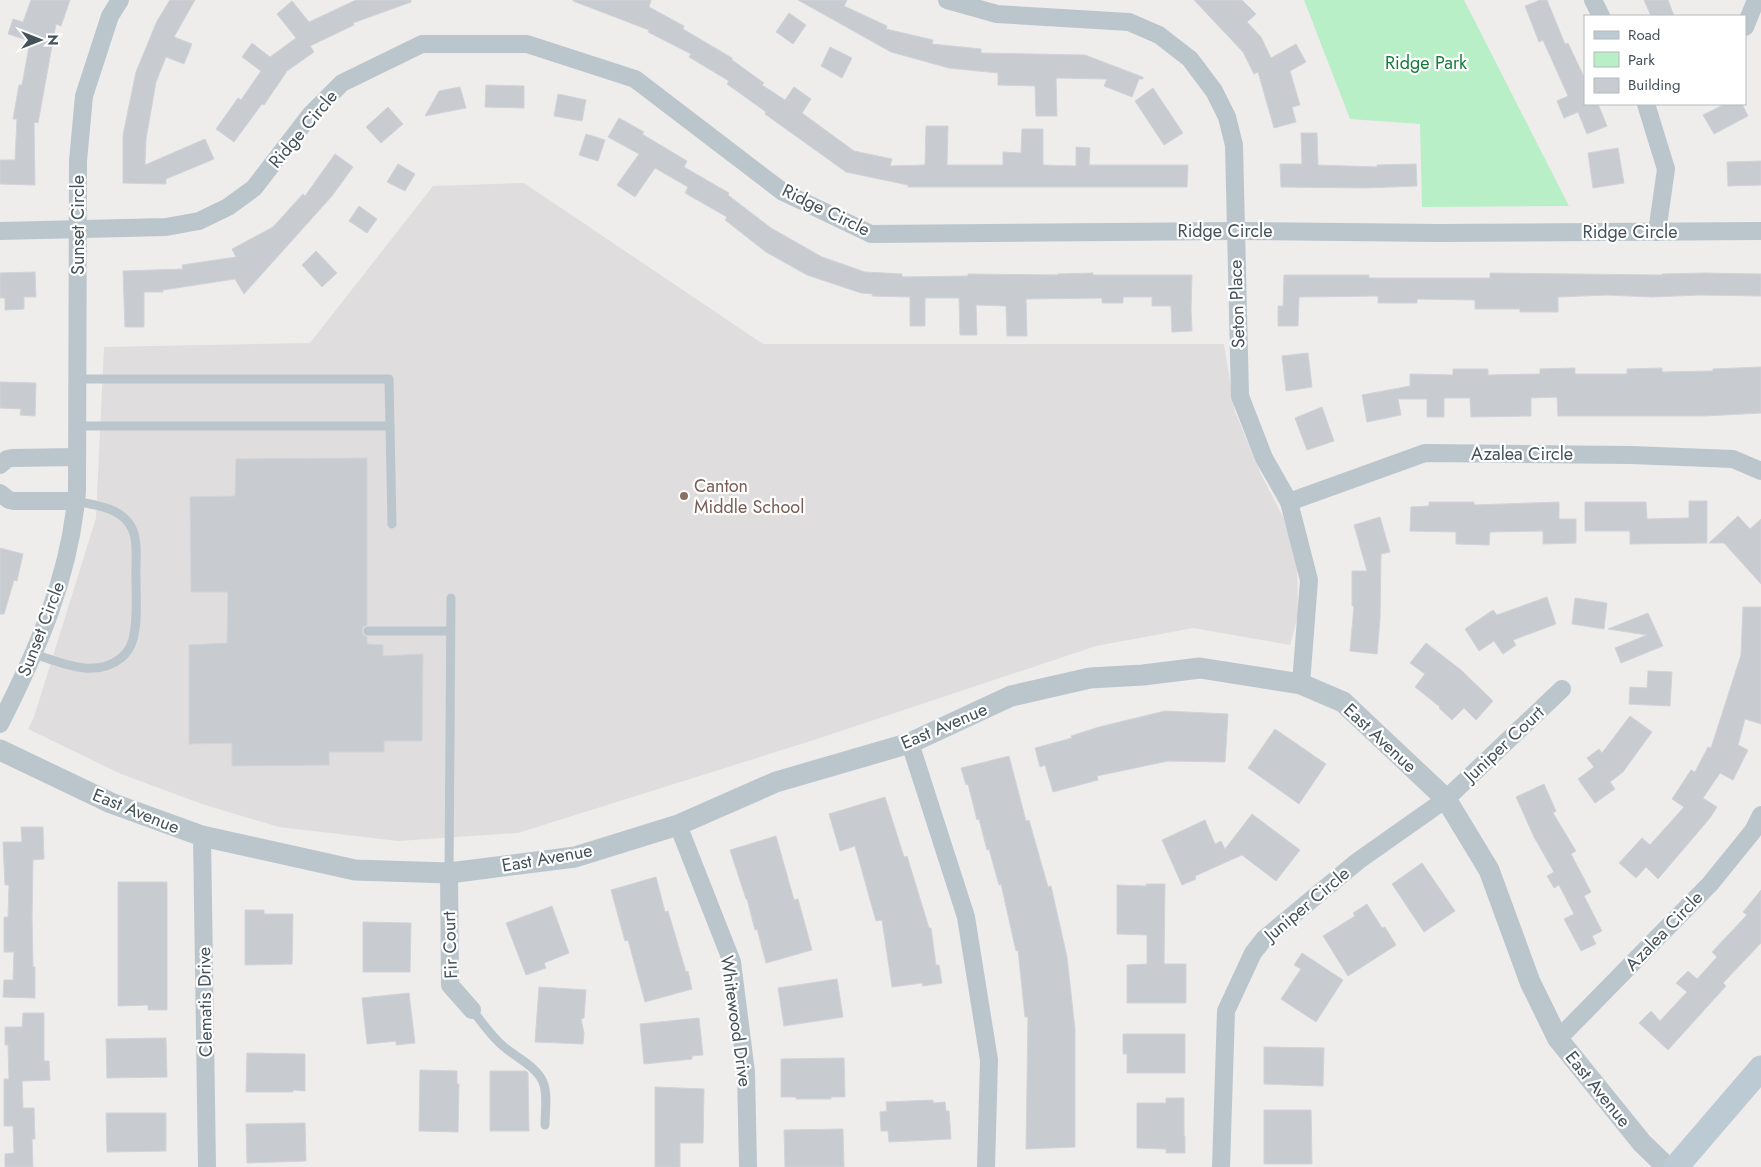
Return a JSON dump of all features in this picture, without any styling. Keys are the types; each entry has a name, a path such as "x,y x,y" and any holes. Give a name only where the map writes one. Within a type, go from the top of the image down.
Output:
{"main road":[{"path":"1676,1167 1761,1068"}],"street":[{"name":"Sunset Circle","path":"0,724 34,654 54,601 67,558 76,501 78,161 84,96 110,16 120,0"},
{"name":"Seton Place","path":"947,0 997,14 1129,22 1159,35 1190,59 1214,91 1227,118 1234,145 1240,396 1264,458 1289,502 1309,580 1301,684"},
{"path":"1593,0 1601,15"},
{"path":"1746,25 1756,0"},
{"name":"Ridge Circle","path":"0,231 166,227 198,221 228,207 254,188 311,114 342,83 422,44 527,44 635,79 783,192 871,234 1235,231 1438,233 1761,231"},
{"path":"1646,105 1666,169 1657,232"},
{"name":"Azalea Circle","path":"1289,502 1425,453 1631,455 1733,459 1761,471"},
{"path":"0,465 7,459 12,458 77,457"},
{"path":"0,493 9,500 14,501 76,501"},
{"name":"East Avenue","path":"0,750 111,803 202,836 355,870 449,872 574,857 678,825 776,782 910,742 1011,696 1090,678 1143,675 1200,668 1301,684 1343,702 1446,798 1489,870 1530,982 1558,1039 1642,1143 1667,1167"},
{"name":"Juniper Court","path":"1446,798 1562,689"},
{"path":"910,742 966,917 988,1060 986,1167"},
{"name":"Juniper Circle","path":"1221,1167 1226,1011 1253,953 1264,939 1358,861 1446,798"},
{"name":"Azalea Circle","path":"1558,1039 1710,884 1753,831 1761,815"},
{"name":"Whitewood Drive","path":"678,825 732,962 746,1072 748,1167"},
{"name":"Clematis Drive","path":"202,836 207,1167"},
{"name":"Fir Court","path":"449,872 450,985 472,1010"}],"lane":[{"path":"77,379 389,379 392,524"},
{"path":"77,426 390,426"},
{"path":"34,654 82,668 101,668 126,654 134,638 136,603 134,532 128,521 116,512 76,501"},
{"path":"449,872 450,598"},
{"path":"368,631 450,631"},
{"path":"472,1010 502,1045 526,1063 542,1080 545,1087 546,1125"}],"shaded area":[{"name":"Canton Middle School","path":"524,183 763,344 1224,344 1235,412 1261,474 1284,519 1297,562 1298,616 1290,645 1193,628 1096,646 814,740 518,833 398,841 279,827 202,804 121,774 28,729 34,717 96,518 104,347 310,343 433,186"}],"green space":[{"name":"Ridge Park","path":"1304,0 1464,0 1569,206 1422,207 1420,124 1350,119"}],"building":[{"path":"31,0 70,0 61,26 56,24 38,123 34,122 35,185 0,184 0,160 15,160 17,119 13,119 19,85 22,85 30,41 8,34 13,19 23,22"},
{"path":"170,0 195,0 174,37 192,44 184,64 166,57 156,82 146,139 145,165 205,139 214,159 166,179 166,184 123,183 123,135 136,72 157,21"},
{"path":"356,0 411,0 411,2 353,23 354,25 310,46 314,52 287,71 264,105 262,104 234,142 216,129 238,98 241,100 261,71 242,57 252,43 270,57 296,38 277,14 292,1 309,22"},
{"path":"573,0 651,0 649,7 684,26 683,29 732,58 732,60 764,83 762,85 785,100 794,87 811,99 802,113 854,151 892,159 890,166 925,165 926,126 948,126 947,165 1003,165 1003,152 1021,153 1022,129 1043,129 1043,165 1076,166 1076,147 1090,148 1089,165 1188,165 1187,187 908,187 908,185 846,172 765,114 766,112 727,84 729,81 689,57 691,54 648,32 649,30"},
{"path":"798,0 847,0 844,6 887,26 886,29 933,40 932,44 981,49 981,53 1085,55 1143,77 1143,79 1139,79 1132,97 1104,86 1107,79 1056,78 1057,116 1036,116 1035,86 998,85 998,73 949,68 891,52"},
{"path":"1194,0 1242,0 1256,14 1247,22 1261,37 1271,58 1296,44 1306,62 1290,71 1300,105 1292,107 1296,122 1274,128 1258,72 1254,74 1243,52"},
{"path":"1540,0 1547,0 1565,44 1568,43 1584,77 1584,105 1598,105 1607,126 1587,134 1578,112 1564,118 1557,101 1568,96 1543,40 1539,42 1525,6"},
{"path":"1644,0 1668,0 1674,15 1651,15"},
{"path":"789,13 806,25 793,44 776,32"},
{"path":"830,47 852,58 842,78 821,66"},
{"path":"486,85 524,86 524,108 485,107"},
{"path":"460,87 466,108 425,116 439,91"},
{"path":"1153,88 1183,133 1164,145 1135,101"},
{"path":"558,94 586,100 582,121 554,116"},
{"path":"1723,105 1742,105 1748,116 1714,134 1703,115"},
{"path":"388,107 403,124 381,143 366,127"},
{"path":"619,118 644,132 642,134 687,161 684,167 729,193 728,195 771,228 822,257 865,272 902,274 902,277 968,276 968,274 1058,275 1093,273 1093,275 1192,275 1192,331 1172,332 1171,306 1152,306 1152,297 1123,297 1123,303 1102,303 1102,298 1026,299 1027,336 1007,336 1006,306 976,305 977,335 960,335 959,298 925,298 925,326 910,326 910,297 872,296 873,294 861,293 807,275 766,252 725,220 727,217 685,193 688,187 655,168 635,197 617,185 639,154 608,137"},
{"path":"1301,133 1317,133 1318,165 1377,167 1377,165 1416,164 1417,186 1364,188 1281,187 1280,164 1302,164"},
{"path":"586,134 605,140 598,161 579,155"},
{"path":"1618,148 1624,183 1593,188 1588,153"},
{"path":"335,154 353,167 332,196 244,294 235,279 163,290 163,292 144,292 144,327 125,327 123,271 183,269 182,265 236,257 232,249 273,227 303,194 305,196"},
{"path":"1761,161 1761,185 1728,186 1727,162"},
{"path":"398,164 415,174 405,191 387,182"},
{"path":"359,206 377,219 367,233 349,221"},
{"path":"316,251 337,273 322,287 302,265"},
{"path":"35,272 36,297 24,297 24,309 5,310 5,298 0,298 0,273"},
{"path":"1490,273 1761,274 1761,296 1700,295 1652,297 1606,295 1558,297 1558,312 1520,312 1520,309 1475,309 1475,300 1417,299 1417,303 1378,303 1378,296 1299,297 1298,326 1278,326 1278,306 1283,306 1284,275 1369,275 1369,278 1490,278"},
{"path":"1308,353 1312,387 1286,391 1282,356"},
{"path":"1761,367 1761,413 1705,416 1558,416 1557,397 1531,398 1531,416 1471,417 1470,398 1444,398 1444,417 1427,417 1427,399 1398,399 1401,415 1367,422 1362,395 1410,386 1410,374 1453,375 1453,369 1488,369 1488,375 1540,374 1540,369 1575,368 1575,374 1627,374 1627,369 1662,368 1662,372 1713,371 1713,369"},
{"path":"0,382 36,383 35,416 20,415 21,409 0,408"},
{"path":"1322,407 1334,441 1307,450 1295,418"},
{"path":"367,458 367,625 363,627 362,631 363,635 367,637 367,644 383,645 383,656 423,654 422,741 384,741 384,752 329,752 329,765 232,766 232,743 189,744 189,645 227,643 228,592 191,592 190,497 235,496 236,459"},
{"path":"1689,501 1707,501 1707,543 1630,544 1630,531 1585,531 1585,502 1646,502 1647,519 1689,518"},
{"path":"1429,502 1474,502 1474,505 1559,502 1559,519 1576,519 1576,543 1543,544 1543,531 1490,532 1489,545 1456,544 1456,532 1410,531 1411,507 1429,506"},
{"path":"1738,516 1750,529 1761,519 1761,584 1724,543 1709,543"},
{"path":"1380,517 1390,552 1381,554 1380,619 1377,654 1350,651 1354,606 1352,606 1352,571 1367,571 1354,525"},
{"path":"0,548 23,554 17,581 14,580 4,614 0,614"},
{"path":"1547,597 1556,624 1513,640 1516,645 1503,654 1494,641 1479,651 1465,629 1493,610 1497,615"},
{"path":"1575,598 1607,603 1604,629 1572,624"},
{"path":"1743,607 1761,607 1761,724 1745,719 1738,745 1748,750 1733,780 1720,773 1703,798 1717,807 1710,818 1658,879 1646,867 1636,878 1619,863 1642,838 1650,845 1684,807 1672,799 1691,770 1695,772 1708,747 1711,748 1741,655"},
{"path":"1648,613 1663,646 1621,663 1615,648 1647,635 1608,629"},
{"path":"1426,643 1461,670 1493,701 1476,720 1464,708 1452,720 1440,707 1415,687 1425,674 1410,663"},
{"path":"1648,671 1672,672 1670,706 1629,704 1630,687 1647,688"},
{"path":"1165,711 1228,714 1225,762 1168,761 1097,776 1098,780 1053,792 1045,765 1040,767 1035,748 1072,738 1071,736 1099,727"},
{"path":"1630,716 1652,732 1623,772 1610,782 1615,789 1595,803 1578,779 1594,767 1587,758 1599,749 1602,753"},
{"path":"1275,729 1326,764 1299,804 1248,768"},
{"path":"1009,756 1026,821 1029,820 1048,887 1051,886 1067,957 1075,1029 1075,1147 1026,1149 1028,1017 1025,1017 1018,950 1016,951 1001,884 999,885 979,819 977,820 968,784 966,785 961,768"},
{"path":"1544,784 1556,811 1553,813 1576,851 1571,854 1591,892 1584,896 1602,931 1592,936 1596,944 1581,951 1564,919 1574,914 1559,885 1554,888 1547,876 1554,872 1534,837 1516,797"},
{"path":"885,797 904,857 907,856 929,928 931,928 936,965 939,965 942,983 923,986 922,983 892,987 882,920 876,921 855,846 840,851 829,814"},
{"path":"1252,814 1300,850 1276,881 1242,855 1195,876 1196,879 1182,885 1162,840 1205,820 1215,844 1221,841 1225,849"},
{"path":"21,827 43,827 44,859 33,860 32,917 35,998 3,997 4,980 13,980 14,952 4,952 4,917 8,917 9,885 5,885 3,842 22,842"},
{"path":"776,836 794,900 798,899 812,950 766,963 757,929 755,930 747,899 730,850"},
{"path":"1422,863 1455,911 1424,932 1392,884"},
{"path":"656,877 665,912 668,911 692,989 645,1002 628,940 625,941 611,890"},
{"path":"118,882 167,882 167,1010 148,1010 148,1005 118,1006"},
{"path":"1146,884 1165,884 1164,964 1186,964 1186,1003 1127,1003 1127,965 1147,964 1147,935 1117,934 1117,885 1146,886"},
{"path":"1761,890 1761,943 1723,983 1726,986 1668,1050 1639,1023 1651,1011 1660,1021 1687,992 1676,983 1688,971 1697,979 1717,957 1712,952 1747,915 1743,912"},
{"path":"1367,904 1382,928 1385,927 1396,945 1348,976 1323,936 1355,916 1353,913"},
{"path":"552,906 569,953 544,963 546,968 526,975 506,923"},
{"path":"245,910 264,910 264,914 293,914 292,964 245,965"},
{"path":"363,922 411,923 410,972 363,972"},
{"path":"1302,953 1343,980 1316,1022 1281,999 1301,969 1294,965"},
{"path":"837,979 843,1017 784,1026 778,988"},
{"path":"539,987 586,990 584,1018 581,1019 584,1033 583,1044 535,1042"},
{"path":"409,993 415,1043 396,1045 396,1041 367,1044 362,998"},
{"path":"23,1013 44,1013 44,1061 49,1061 50,1080 22,1081 23,1108 34,1108 35,1139 32,1139 33,1167 5,1167 5,1154 14,1153 13,1126 4,1126 4,1079 9,1079 8,1045 5,1045 5,1027 22,1027"},
{"path":"699,1018 703,1055 692,1056 692,1059 644,1064 640,1024"},
{"path":"1123,1034 1185,1034 1185,1073 1127,1073 1127,1054 1123,1054"},
{"path":"166,1038 167,1077 107,1078 106,1039"},
{"path":"1264,1047 1324,1048 1323,1086 1264,1084"},
{"path":"247,1053 305,1054 305,1091 246,1092"},
{"path":"844,1058 845,1097 796,1099 796,1097 781,1097 781,1059"},
{"path":"420,1070 457,1071 457,1084 459,1084 458,1132 419,1131"},
{"path":"490,1071 526,1071 528,1073 529,1131 490,1131"},
{"path":"655,1087 704,1089 703,1143 680,1143 680,1167 655,1167"},
{"path":"1166,1098 1184,1098 1185,1153 1166,1153 1166,1149 1137,1148 1137,1103 1166,1103"},
{"path":"933,1100 933,1103 945,1102 946,1111 949,1111 951,1139 889,1142 888,1131 881,1131 880,1112 887,1111 886,1102"},
{"path":"1264,1110 1311,1110 1312,1164 1264,1164"},
{"path":"106,1113 166,1113 166,1151 107,1152"},
{"path":"305,1123 306,1161 247,1163 246,1124"},
{"path":"843,1129 844,1167 785,1167 784,1130"}],"place":[{"name":"Canton Middle School","path":"684,496"}]}
